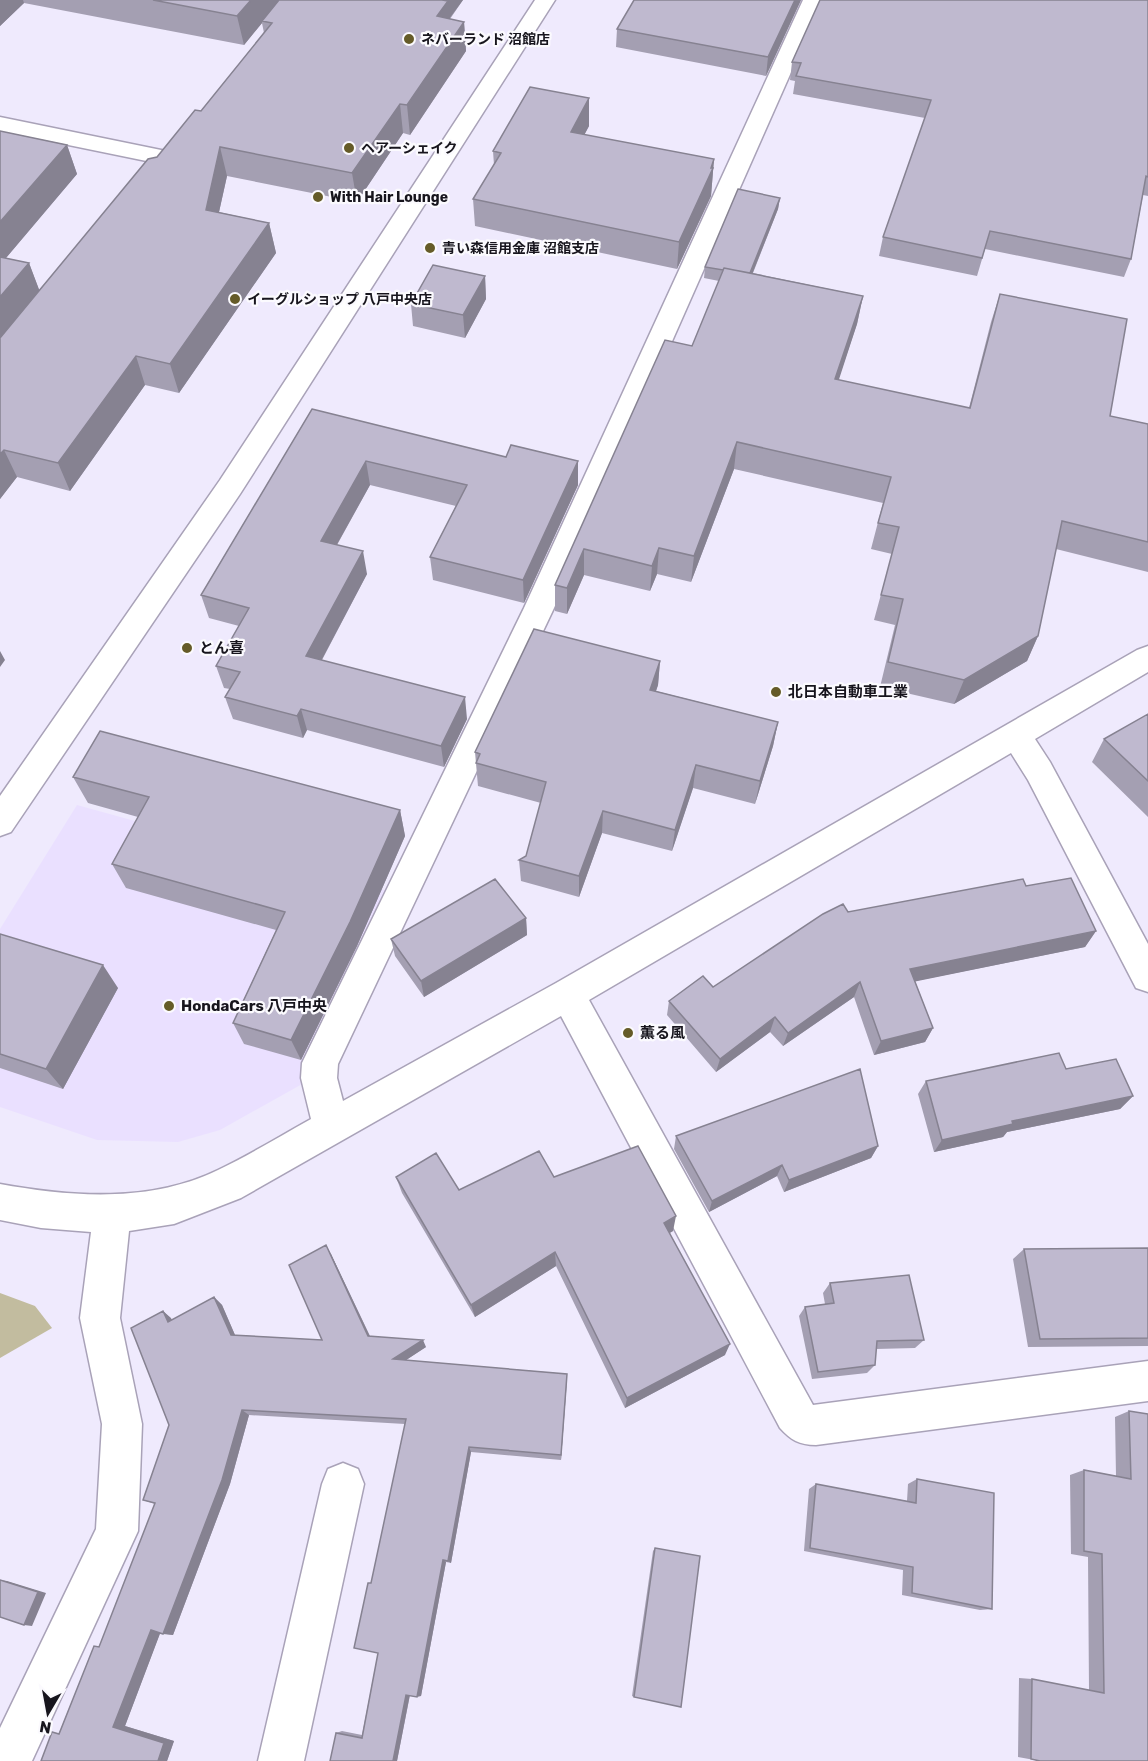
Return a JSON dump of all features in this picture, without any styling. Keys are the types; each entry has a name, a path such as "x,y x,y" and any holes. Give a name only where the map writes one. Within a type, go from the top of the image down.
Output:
{"street":[{"path":"0,822 230,487 545,0"},
{"path":"331,1126 319,1078 320,1064 539,608 813,0"},
{"path":"0,124 166,158"},
{"path":"151,176 181,139"},
{"path":"0,1202 22,1207 112,1214 168,1207 228,1185 568,994 1148,658"},
{"path":"1016,735 1039,771 1148,977"},
{"path":"568,994 794,1414 804,1425 828,1424 1148,1381"},
{"path":"8,1761 117,1531 122,1424 100,1318 112,1214"},
{"path":"281,1761 343,1484"}],"shaded area":[{"name":"HondaCars 八戸中央","path":"77,805 388,891 304,1083 220,1130 178,1142 97,1140 0,1107 0,929"},
{"path":"0,1293 35,1306 52,1328 0,1358"}],"building":[{"path":"153,0 251,0 237,16"},
{"path":"279,0 442,0 448,1 437,16 464,22 407,105 400,104 352,173 220,147 206,210 269,223 170,364 136,356 58,463 4,450 0,454 0,338 148,159 157,157 195,110 201,111 272,23 262,21"},
{"path":"634,0 795,0 768,57 617,29"},
{"path":"820,0 1148,0 1148,177 1146,176 1131,259 990,231 982,258 883,237 931,100 796,76 801,63 792,62"},
{"path":"530,87 589,98 571,132 714,159 711,168 713,168 679,242 473,199 501,153 493,151"},
{"path":"0,131 67,145 0,222"},
{"path":"738,189 780,198 750,273 705,267"},
{"path":"0,257 29,263 0,297"},
{"path":"433,265 485,276 463,315 411,304"},
{"path":"724,268 863,296 835,379 970,408 1000,294 1127,319 1110,416 1148,424 1148,542 1062,521 1038,636 964,680 888,662 903,599 881,595 899,527 878,523 891,477 737,442 694,556 659,548 652,566 584,549 567,588 555,585 665,340 692,346"},
{"path":"312,409 506,457 511,445 578,461 523,580 430,557 467,485 366,461 321,541 363,551 306,656 465,697 441,746 301,709 297,716 225,697 240,672 216,666 249,608 201,595"},
{"path":"534,629 660,661 650,690 778,722 760,781 696,765 675,830 603,811 579,876 519,860 526,856 546,782 476,763 480,754 475,752"},
{"path":"1148,714 1148,781 1104,739"},
{"path":"100,731 400,810 350,922 291,1040 233,1023 285,912 112,864 149,797 73,777"},
{"path":"1071,878 1096,931 910,969 933,1028 881,1041 860,982 788,1033 775,1017 720,1059 669,1001 703,976 713,987 823,914 843,904 848,912 1023,879 1026,886"},
{"path":"495,879 526,918 421,981 391,939"},
{"path":"0,934 103,965 46,1069 0,1054"},
{"path":"1059,1053 1066,1069 1116,1059 1133,1096 1012,1121 1013,1124 942,1140 926,1081"},
{"path":"860,1069 878,1146 789,1180 782,1165 712,1201 676,1136"},
{"path":"638,1146 676,1216 664,1223 730,1344 627,1398 555,1252 471,1305 396,1177 436,1153 459,1190 539,1151 554,1177"},
{"path":"326,1245 368,1336 423,1340 393,1359 567,1374 561,1455 469,1447 448,1561 443,1560 417,1697 406,1695 393,1761 330,1761 336,1733 362,1738 378,1653 354,1648 368,1583 371,1583 406,1419 242,1410 222,1480 163,1634 151,1630 113,1727 164,1743 158,1761 41,1761 52,1732 59,1734 94,1646 99,1647 155,1503 143,1500 169,1425 131,1328 163,1311 168,1322 214,1297 231,1335 322,1340 289,1265"},
{"path":"1148,1248 1148,1338 1040,1339 1024,1249"},
{"path":"909,1275 924,1340 877,1341 875,1365 818,1372 805,1307 834,1303 830,1283"},
{"path":"1129,1411 1148,1414 1148,1761 1040,1761 1031,1759 1032,1679 1104,1693 1102,1554 1084,1551 1084,1470 1131,1479"},
{"path":"917,1479 994,1493 992,1609 912,1593 913,1567 810,1548 816,1484 916,1503"},
{"path":"655,1548 700,1556 681,1707 634,1697"},
{"path":"0,1580 38,1592 24,1625 0,1617"}],"place":[{"name":"ネバーランド 沼館店","path":"409,39"},
{"name":"ヘアーシェイク","path":"349,148"},
{"name":"With Hair Lounge","path":"318,197"},
{"name":"青い森信用金庫 沼館支店","path":"430,248"},
{"name":"イーグルショップ 八戸中央店","path":"235,299"},
{"name":"とん喜","path":"187,648"},
{"name":"北日本自動車工業","path":"776,692"},
{"name":"HondaCars 八戸中央","path":"169,1006"},
{"name":"薫る風","path":"628,1033"}]}
